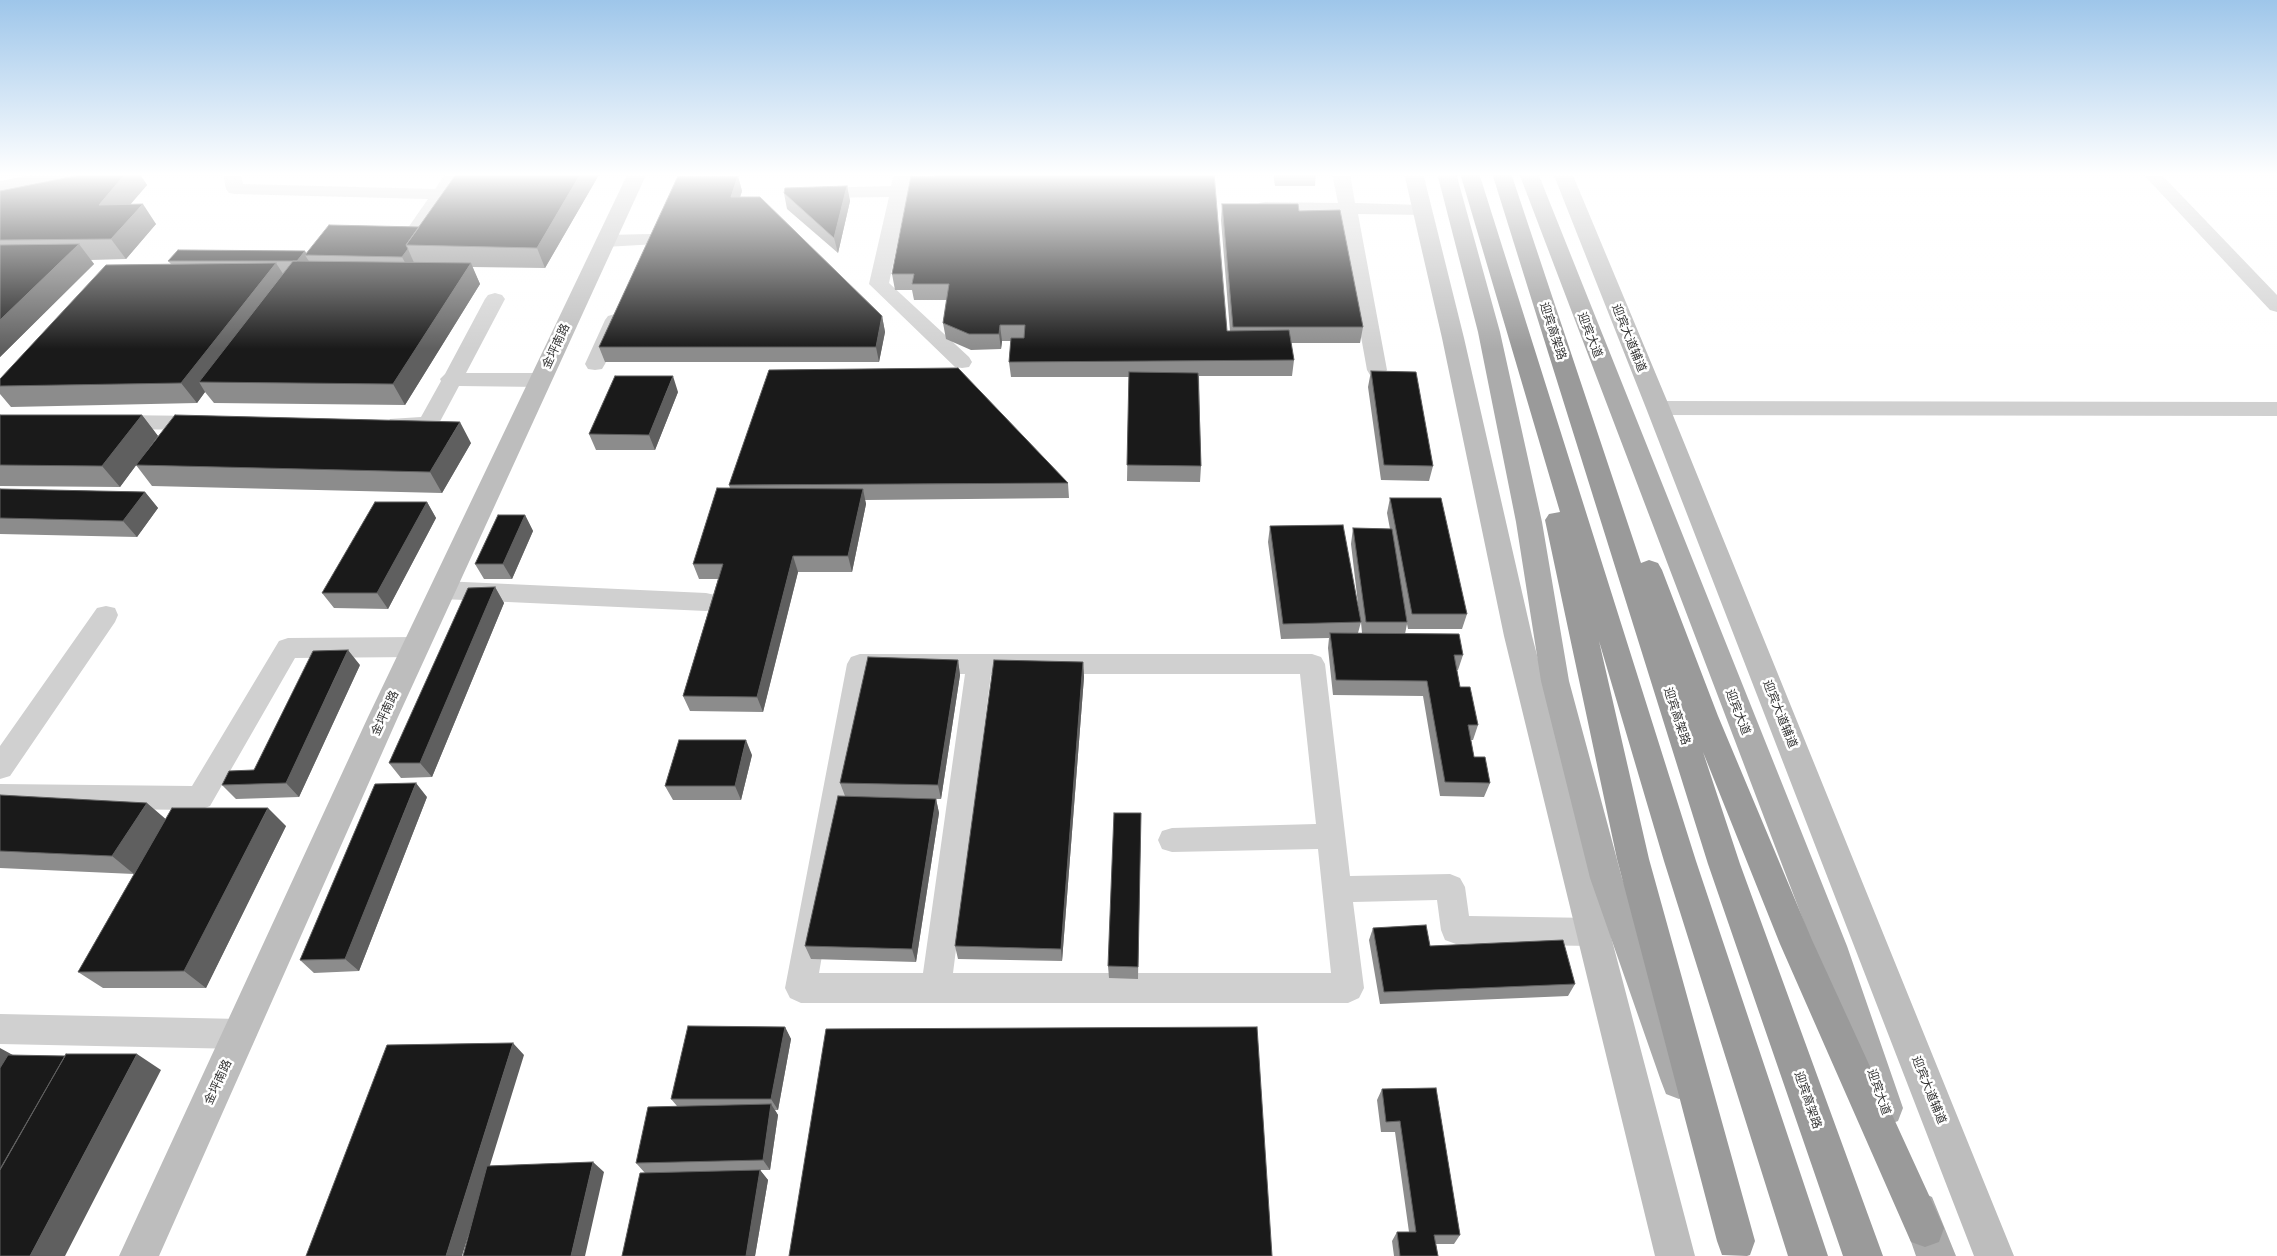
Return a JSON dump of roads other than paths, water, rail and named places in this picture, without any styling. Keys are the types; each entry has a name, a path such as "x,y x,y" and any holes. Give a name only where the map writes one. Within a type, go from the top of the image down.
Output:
{"highway":[{"path":"1486,232 1674,842 1808,1256"},
{"name":"迎宾高架路","path":"1520,232 1724,864 1863,1256"},
{"path":"1555,337 1620,492 1703,716 1797,944 1925,1228"},
{"path":"1518,338 1633,858 1738,1248"}],"main road":[{"path":"1462,232 1489,332 1530,522 1555,682 1606,878 1738,1248"},
{"name":"迎宾大道","path":"1551,232 1830,946 1936,1256"}],"street":[{"path":"412,235 414,232"},
{"name":"金坪南路","path":"139,1256 442,590 610,232"},
{"path":"605,241 654,232 642,258"},
{"path":"890,232 879,284 962,362"},
{"path":"1352,232 1377,370"},
{"path":"1427,232 1453,338 1518,636 1675,1256"},
{"name":"迎宾大道辅道","path":"1586,232 1658,408 1994,1256"},
{"path":"2206,232 2277,306"},
{"path":"378,424 428,424 494,298"},
{"path":"595,364 623,302"},
{"path":"450,380 540,380"},
{"path":"1658,408 2277,409"},
{"path":"92,422 221,423"},
{"path":"442,590 706,602"},
{"path":"0,768 106,615"},
{"path":"0,796 200,798 288,648 416,647"},
{"path":"860,664 979,664 1312,664 1348,988 801,988 860,664"},
{"path":"936,988 979,664"},
{"path":"1172,840 1331,836"},
{"path":"1337,889 1450,887 1456,930 1593,932"},
{"path":"0,1030 241,1034"}]}
